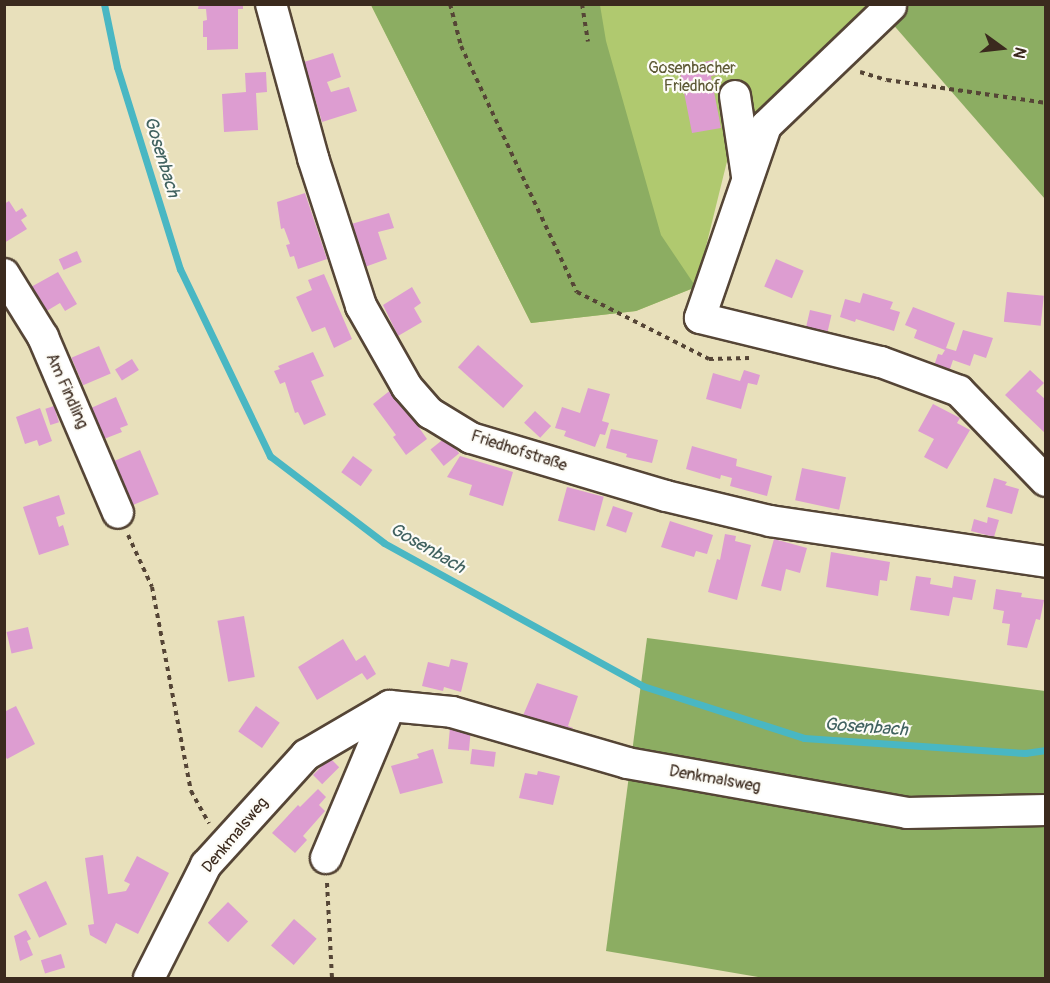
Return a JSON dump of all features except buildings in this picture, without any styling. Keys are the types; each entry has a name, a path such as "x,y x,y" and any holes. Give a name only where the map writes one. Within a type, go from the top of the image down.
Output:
{"street":[{"name":"Friedhofstraße","path":"271,4 313,158 361,306 407,387 430,413 471,438 712,508 770,521 1046,562"},
{"path":"891,6 766,126 700,318 881,362 960,391 1046,481"},
{"path":"735,96 748,182"},
{"name":"Am Findling","path":"4,274 43,337 118,513"},
{"path":"326,858 390,706"},
{"name":"Denkmalsweg","path":"149,978 206,865 306,755 390,706 452,712 627,762 908,813 1046,810"}],"path":[{"path":"450,4 461,46 577,292 709,360 754,358"},
{"path":"582,4 588,42"},
{"path":"829,66 887,80 1046,103"},
{"path":"118,513 152,587 191,791 223,846"},
{"path":"326,858 332,978"}],"green space":[{"name":"Gosenbacher Friedhof","path":"877,4 733,137 696,287 636,311 531,323 371,5"},
{"path":"371,5 600,5 606,41 661,235 696,287 636,311 531,323"},
{"path":"1045,5 1045,199 877,6"},
{"path":"647,638 1045,691 1045,978 764,978 606,951"}],"waterway":[{"name":"Gosenbach","path":"104,4 117,67 180,269 270,456 384,543 643,686 804,738 1025,753 1046,750"}]}
